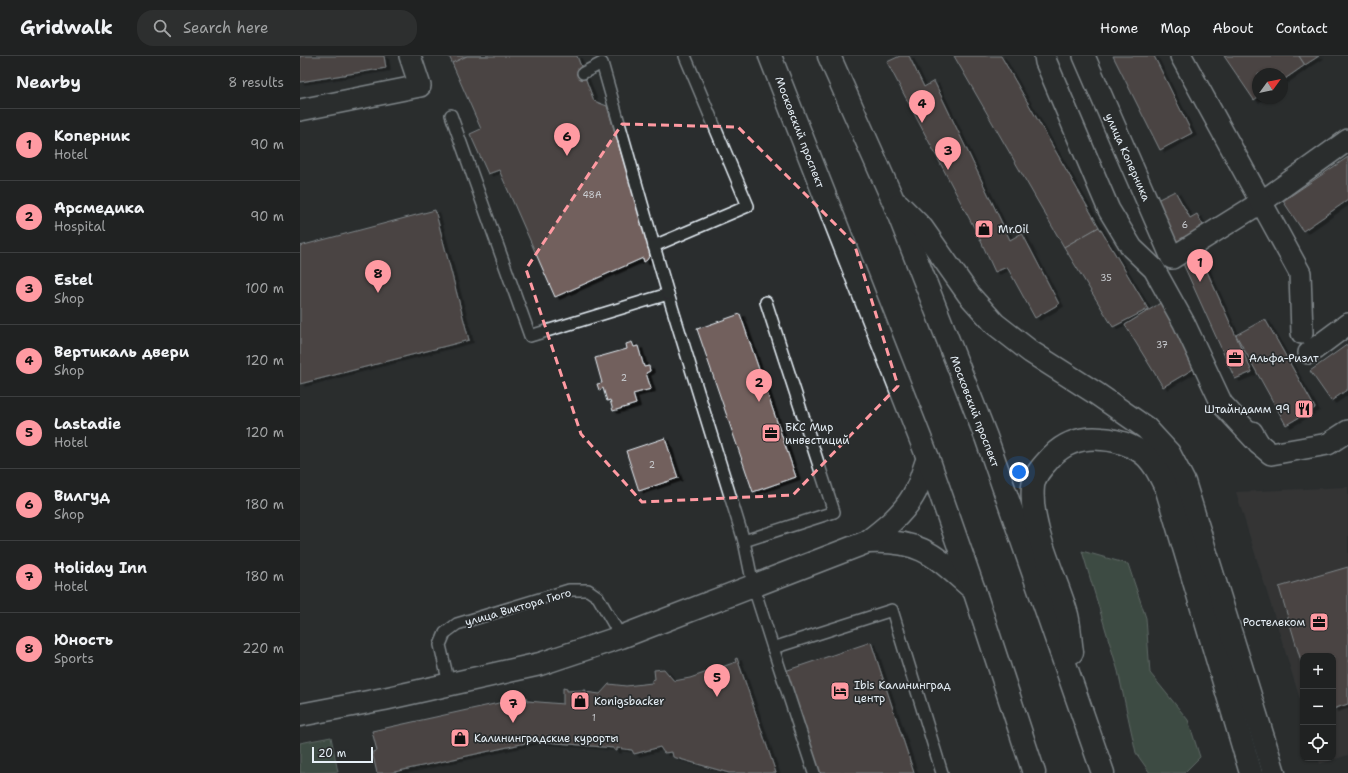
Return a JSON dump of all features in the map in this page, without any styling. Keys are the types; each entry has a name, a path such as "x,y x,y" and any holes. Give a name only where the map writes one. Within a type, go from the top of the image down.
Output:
{"main road":[{"name":"Московский проспект","path":"770,56 928,458 974,590 1034,773"},
{"name":"Московский проспект","path":"829,56 893,200 986,437 1078,696 1103,773"},
{"path":"893,200 922,228 969,295 995,324 1031,352 1097,394 1146,428 1168,452 1184,482 1274,773"},
{"path":"1078,696 1067,616 1045,556 1034,513 1033,486 1040,470 1056,453 1072,442 1091,438 1112,439 1133,447 1152,462 1166,487 1251,773"},
{"path":"300,715 384,699 540,664 621,637 867,542 902,512 913,495 928,458"},
{"path":"867,542 888,541 914,545 940,560 974,590"}],"street":[{"path":"300,110 420,86 410,56"},
{"path":"1045,56 1046,62 1109,210 1132,248 1154,269 1184,323 1222,404 1259,444 1271,454 1328,444 1348,431"},
{"name":"улица Коперника","path":"1084,56 1172,258 1260,203"},
{"path":"1180,56 1300,273 1302,333"},
{"path":"1260,203 1348,140"},
{"path":"1309,353 1348,324"},
{"path":"1237,407 1259,444"}],"lane":[{"path":"654,246 748,206 685,56"},
{"path":"583,72 602,64 668,294 744,542 753,585 814,773"},
{"path":"452,115 530,336 668,294"},
{"path":"744,542 834,512 766,302"},
{"name":"улица Виктора Гюго","path":"449,684 440,645 445,633 457,624 570,590 588,590 598,597 621,637"},
{"path":"773,648 892,610 942,773"}],"highlighted area":[{"path":"622,124 738,127 854,243 898,386 793,495 642,502 581,434 526,269"}],"shaded area":[{"path":"1348,487 1348,755 1336,759 1336,653 1300,653 1300,699 1236,492"},
{"path":"1319,761 1329,761 1320,764"}],"green space":[{"path":"1082,551 1128,564 1146,618 1150,673 1188,720 1200,757 1184,773 1150,773 1136,753 1118,671"},
{"path":"331,737 338,772 300,773 300,743"}],"building":[{"path":"300,56 384,56 386,68 300,82"},
{"path":"449,56 489,56 456,71"},
{"path":"467,56 577,56 594,101 607,106 651,253 647,260 644,262 643,258 555,297 499,170 488,174 470,134 481,129 452,63"},
{"path":"900,56 909,56 924,87 934,81 1010,240 1022,233 1059,304 1035,318 1007,267 995,272 979,237 887,62"},
{"path":"954,56 1001,56 1099,227 1064,247"},
{"path":"1113,56 1154,56 1192,133 1160,150"},
{"path":"1224,56 1299,56 1305,65 1288,77 1288,68 1252,68 1252,97"},
{"path":"1299,56 1319,56 1305,65"},
{"path":"1348,157 1348,200 1303,231 1283,201"},
{"path":"1175,191 1190,218 1197,214 1206,231 1179,245 1155,201"},
{"path":"435,210 469,340 300,384 300,246"},
{"path":"1099,227 1148,309 1113,327 1064,247"},
{"path":"1197,249 1252,372 1235,379 1180,257"},
{"path":"1162,302 1200,365 1163,387 1125,325"},
{"path":"740,314 796,477 753,492 697,329"},
{"path":"1265,319 1315,408 1286,425 1236,335"},
{"path":"632,342 634,347 638,346 644,367 649,366 650,371 646,373 651,389 633,394 636,404 613,411 610,400 607,401 603,388 599,390 597,384 602,383 595,358 627,349 626,344"},
{"path":"1348,344 1348,389 1331,401 1310,371"},
{"path":"665,438 678,478 639,491 626,451"},
{"name":"Ростелеком","path":"1348,567 1348,704 1336,708 1336,653 1300,653 1300,658 1279,587"},
{"name":"Ibis Калининград центр","path":"871,642 914,773 820,773 785,671"},
{"path":"737,658 776,773 729,773 673,757 672,752 664,753 660,747 634,754 632,750 617,748 617,751 614,750 614,748 535,741 390,773 377,773 372,752 377,751 372,731 526,697 527,701 563,704 563,688 567,689 567,691 586,690 585,692 600,694 609,684 626,686 652,683 652,680 655,679 654,670 664,669 674,681 690,678 736,662 735,659"}],"place":[{"name":"Вертикаль двери","path":"922,123"},
{"name":"Вилгуд","path":"567,156"},
{"name":"Estel","path":"948,170"},
{"name":"Mr.Oil","path":"984,229"},
{"name":"Коперник","path":"1200,282"},
{"name":"Юность","path":"378,293"},
{"name":"Альфа-Риэлт","path":"1235,358"},
{"name":"Арсмедика","path":"759,402"},
{"name":"Штайндамм 99","path":"1304,409"},
{"name":"БКС Мир инвестиций","path":"771,433"},
{"name":"Ростелеком","path":"1319,622"},
{"name":"Ibis Калининград центр","path":"840,691"},
{"name":"Lastadie","path":"717,697"},
{"name":"Konigsbacker","path":"580,701"},
{"name":"Holiday Inn","path":"513,723"},
{"name":"Калининградские курорты","path":"460,738"}]}
